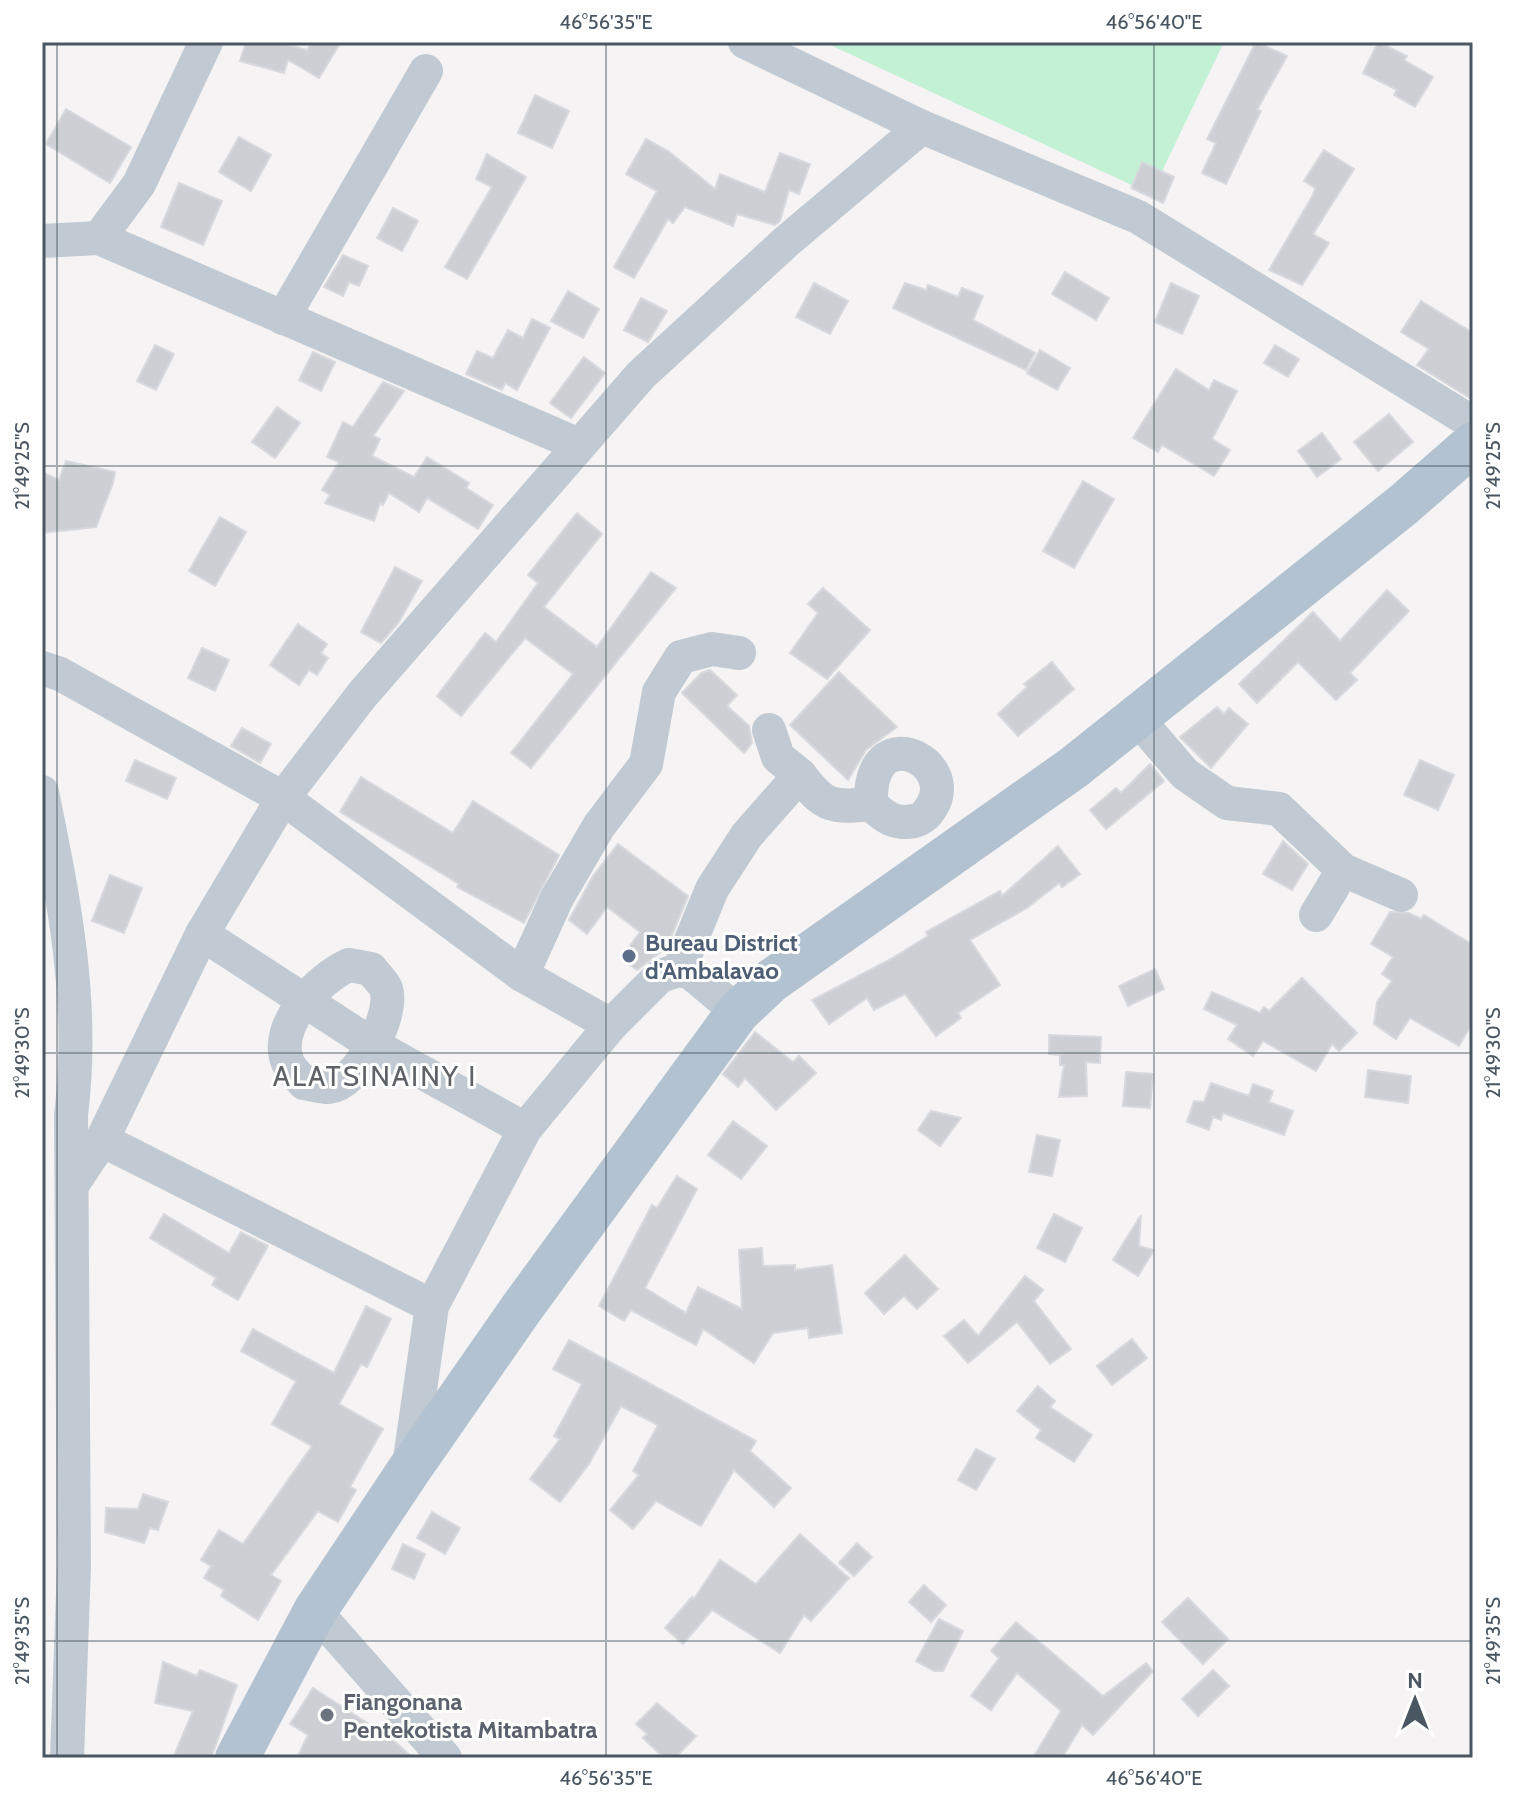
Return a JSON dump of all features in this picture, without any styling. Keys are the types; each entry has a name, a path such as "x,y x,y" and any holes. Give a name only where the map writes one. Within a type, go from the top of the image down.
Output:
{"main road":[{"path":"237,1758 315,1611 409,1470 521,1309 738,1012 771,981 1073,768 1403,505 1473,444"}],"street":[{"path":"99,238 139,184 206,42"},
{"path":"745,42 922,127 1138,217 1473,423"},
{"path":"283,318 426,71"},
{"path":"74,1182 102,1140 202,934 283,798 362,695 641,375 787,241 922,127"},
{"path":"42,241 99,238 579,445"},
{"path":"522,975 557,898 599,826 646,764 659,692 681,657 712,649 739,653"},
{"path":"42,668 60,674 283,798 522,975 611,1025"},
{"path":"1137,718 1185,774 1227,803 1279,809 1343,870 1401,895"},
{"path":"769,730 778,757 800,775 816,795 832,806 871,804"},
{"path":"679,970 712,889 747,835 790,791 800,775"},
{"path":"42,792 68,918 78,1057 71,1115 74,1182 56,1254 74,1566 67,1758"},
{"path":"1316,915 1343,870"},
{"path":"202,934 373,1045 525,1129"},
{"path":"349,965 371,969 386,989 386,1011 373,1045 351,1075 331,1087 304,1083 287,1062 288,1036 302,1001 328,974 349,965"},
{"path":"409,1470 432,1306 525,1129 611,1025 660,976 679,970 691,973 738,1012"},
{"path":"102,1140 432,1306"},
{"path":"315,1611 445,1758"}],"green space":[{"path":"824,42 1224,42 1151,194"}],"building":[{"path":"246,42 278,42 307,50 312,42 341,42 319,78 288,60 284,73 240,61"},
{"path":"1256,42 1287,56 1257,110 1261,111 1226,184 1202,173 1216,143 1207,139"},
{"path":"1378,42 1407,56 1404,60 1433,77 1415,107 1394,95 1397,90 1363,73"},
{"path":"535,95 569,111 552,148 518,133"},
{"path":"66,109 131,147 110,183 46,144"},
{"path":"239,137 271,155 251,191 219,172"},
{"path":"646,139 668,151 715,189 720,174 765,192 780,153 810,164 799,194 789,190 780,221 775,225 737,214 733,226 685,207 673,223 668,219 634,278 614,267 657,191 626,174"},
{"path":"1324,150 1354,169 1313,234 1329,243 1302,285 1269,270 1313,195 1315,188 1304,181"},
{"path":"487,154 526,177 467,279 445,267 492,187 476,179"},
{"path":"1142,162 1174,177 1163,203 1131,188"},
{"path":"179,183 222,201 203,245 161,227"},
{"path":"393,208 418,221 402,251 377,238"},
{"path":"343,255 368,266 359,286 349,282 343,296 324,287"},
{"path":"1065,272 1109,298 1096,320 1052,294"},
{"path":"814,283 848,301 830,334 796,317"},
{"path":"905,283 926,290 928,285 958,297 962,288 983,296 973,320 1035,353 1026,370 893,308"},
{"path":"1171,283 1199,296 1182,334 1155,322"},
{"path":"568,291 599,309 583,338 551,321"},
{"path":"641,298 667,311 648,342 624,330"},
{"path":"1421,301 1473,333 1473,400 1417,365 1429,349 1401,332"},
{"path":"532,319 550,328 517,390 505,383 502,390 466,374 477,351 493,358 508,330 523,338"},
{"path":"155,345 174,354 156,390 137,381"},
{"path":"1275,345 1299,359 1288,377 1264,363"},
{"path":"1040,350 1070,368 1057,390 1027,373"},
{"path":"313,352 335,362 321,391 299,380"},
{"path":"584,357 605,373 571,418 550,403"},
{"path":"1176,369 1209,390 1214,380 1237,391 1212,439 1230,450 1214,476 1162,445 1158,452 1133,438"},
{"path":"383,382 404,391 373,436 380,439 372,456 414,477 427,457 469,483 466,488 493,505 478,529 427,498 419,512 389,493 383,505 380,503 374,521 325,503 330,495 322,490 339,462 327,457 343,422 353,427"},
{"path":"277,407 300,423 275,458 252,442"},
{"path":"1389,414 1413,442 1378,471 1354,442"},
{"path":"1322,433 1341,459 1317,477 1298,451"},
{"path":"66,461 115,472 113,483 96,527 42,533 42,472 59,480"},
{"path":"1083,481 1114,499 1074,568 1043,551"},
{"path":"577,513 602,534 544,607 597,647 651,572 676,588 531,768 511,753 573,674 525,638 461,716 437,696 485,633 496,642 538,583 528,575"},
{"path":"220,517 246,532 215,586 189,571"},
{"path":"395,567 422,581 399,622 381,643 361,632"},
{"path":"823,588 870,630 827,679 790,653 818,613 808,604"},
{"path":"1387,590 1409,611 1350,673 1357,680 1336,700 1298,662 1257,703 1239,684 1313,612 1340,641"},
{"path":"298,624 327,644 321,653 328,658 317,675 309,670 299,685 270,665"},
{"path":"202,648 229,660 215,691 188,678"},
{"path":"1052,662 1074,689 1018,736 998,714 1027,687 1024,684"},
{"path":"710,670 737,695 727,706 749,726 752,743 744,753 682,693 701,673"},
{"path":"839,672 897,727 866,750 848,780 790,725"},
{"path":"1217,707 1224,714 1229,708 1248,724 1211,768 1180,737"},
{"path":"242,728 271,744 260,763 231,746"},
{"path":"135,760 176,778 167,799 126,781"},
{"path":"1420,760 1454,775 1438,810 1404,795"},
{"path":"1150,764 1164,781 1106,829 1090,810 1116,788 1121,793"},
{"path":"361,777 453,833 473,801 559,855 524,923 457,887 459,884 340,812"},
{"path":"1283,841 1308,864 1292,890 1263,874"},
{"path":"618,844 688,896 667,947 637,970 621,958 640,932 607,907 587,934 569,920 593,876"},
{"path":"1058,846 1080,874 1062,887 1059,883 1027,908 970,940 1000,985 958,1013 961,1018 936,1036 905,994 874,1010 867,998 829,1024 812,1000 891,959 928,936 926,932 1000,891 1002,896"},
{"path":"110,875 142,888 124,933 92,921"},
{"path":"1390,912 1409,913 1421,919 1424,915 1473,945 1473,1022 1459,1046 1410,1018 1396,1039 1374,1024 1377,1002 1392,981 1382,974 1393,957 1371,944"},
{"path":"1155,969 1164,989 1128,1006 1119,986"},
{"path":"1302,978 1357,1033 1339,1051 1332,1044 1316,1071 1263,1041 1253,1056 1228,1039 1237,1025 1204,1009 1212,992 1260,1013 1264,1007 1269,1011"},
{"path":"755,1032 793,1062 799,1056 816,1073 776,1110 745,1078 738,1087 723,1074"},
{"path":"1049,1035 1101,1037 1100,1063 1086,1062 1087,1096 1059,1097 1064,1065 1060,1065 1060,1055 1049,1054"},
{"path":"1368,1070 1411,1076 1408,1103 1365,1097"},
{"path":"1126,1072 1153,1074 1150,1108 1123,1106"},
{"path":"1211,1083 1249,1096 1253,1084 1273,1091 1269,1102 1293,1111 1284,1135 1223,1113 1221,1120 1213,1117 1209,1130 1187,1122 1194,1101 1204,1102"},
{"path":"931,1111 961,1118 940,1146 918,1130"},
{"path":"733,1121 767,1146 741,1179 708,1155"},
{"path":"1037,1135 1060,1140 1052,1176 1029,1172"},
{"path":"677,1176 697,1189 645,1288 686,1313 698,1287 742,1309 739,1250 762,1248 763,1266 795,1265 795,1270 832,1265 842,1333 809,1338 808,1328 773,1333 754,1363 703,1329 696,1345 631,1310 624,1321 599,1306 652,1205 657,1208"},
{"path":"164,1214 229,1253 241,1232 268,1246 238,1300 212,1285 216,1278 150,1238"},
{"path":"1054,1214 1082,1228 1065,1262 1037,1248"},
{"path":"1141,1215 1139,1246 1154,1250 1138,1276 1113,1260"},
{"path":"905,1255 938,1289 917,1309 904,1296 884,1314 865,1293"},
{"path":"1025,1276 1043,1290 1034,1301 1071,1349 1050,1364 1017,1322 968,1363 944,1336 964,1320 978,1336"},
{"path":"366,1306 391,1319 367,1367 361,1364 339,1404 383,1429 350,1487 356,1490 338,1522 318,1511 271,1575 281,1581 258,1620 221,1596 224,1590 204,1578 211,1566 201,1560 219,1530 243,1544 312,1446 272,1424 296,1381 241,1351 253,1329 334,1373"},
{"path":"1132,1339 1147,1358 1112,1385 1097,1366"},
{"path":"569,1340 756,1441 750,1451 791,1488 774,1507 734,1470 701,1526 656,1501 633,1529 610,1510 639,1475 633,1471 658,1425 621,1406 589,1464 560,1502 530,1479 560,1439 554,1436 582,1384 553,1369"},
{"path":"1038,1386 1055,1401 1050,1407 1092,1435 1074,1462 1036,1438 1041,1430 1017,1411"},
{"path":"976,1449 995,1459 976,1490 958,1480"},
{"path":"143,1494 168,1502 158,1530 150,1528 144,1543 105,1532 106,1508 138,1509"},
{"path":"432,1512 460,1528 445,1554 417,1538"},
{"path":"800,1534 849,1578 811,1621 804,1615 780,1653 712,1610 683,1644 665,1628 692,1597 694,1599 720,1560 756,1584"},
{"path":"857,1543 872,1557 854,1576 839,1563"},
{"path":"403,1544 425,1554 414,1579 392,1569"},
{"path":"924,1585 946,1605 931,1622 909,1602"},
{"path":"1188,1598 1228,1639 1203,1664 1162,1622"},
{"path":"939,1619 963,1631 943,1671 934,1671 916,1661"},
{"path":"1016,1622 1103,1696 1146,1663 1153,1671 1093,1735 1082,1725 1062,1758 1033,1758 1061,1711 1017,1673 991,1710 971,1696 999,1658 991,1651"},
{"path":"163,1662 197,1676 200,1670 237,1685 211,1758 173,1758 193,1711 155,1703"},
{"path":"1213,1670 1229,1686 1198,1716 1182,1699"},
{"path":"313,1688 392,1739 413,1758 297,1758 308,1735 290,1724"},
{"path":"657,1703 696,1736 675,1758 664,1758 643,1738 647,1734 636,1724"}],"place":[{"name":"Bureau District d'Ambalavao","path":"629,956"},
{"name":"Fiangonana Pentekotista Mitambatra","path":"327,1715"}],"district":[{"name":"ALATSINAINY I","path":"375,1076"}]}
